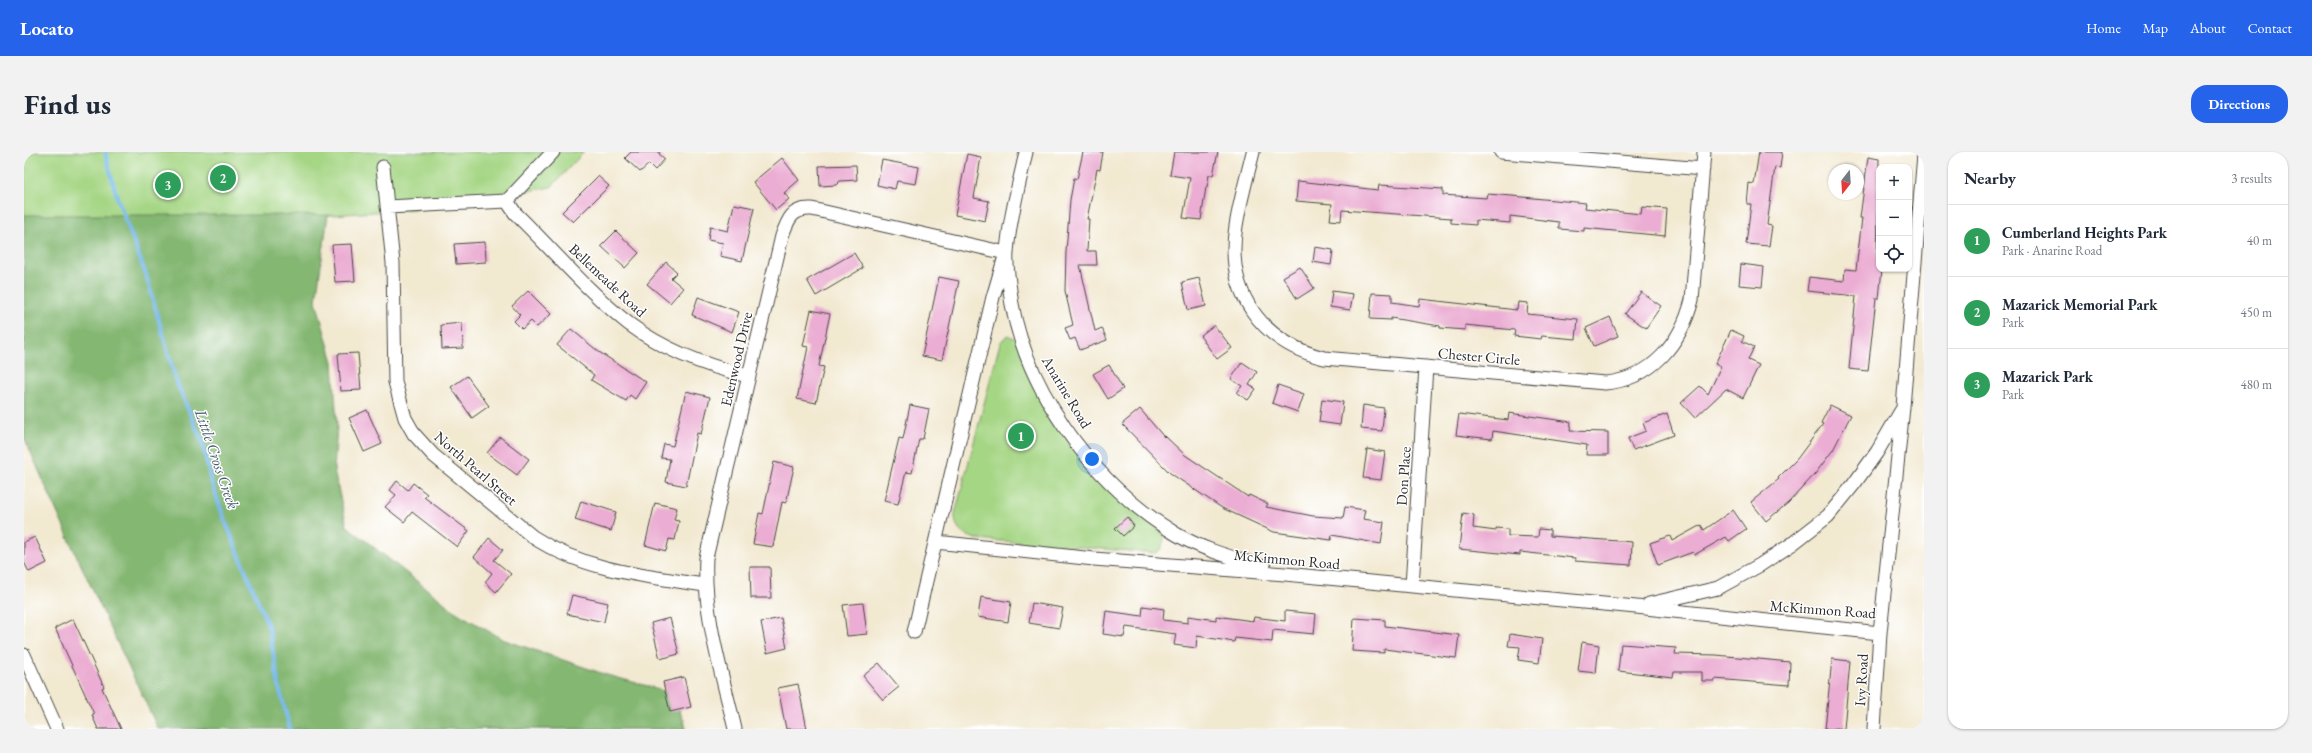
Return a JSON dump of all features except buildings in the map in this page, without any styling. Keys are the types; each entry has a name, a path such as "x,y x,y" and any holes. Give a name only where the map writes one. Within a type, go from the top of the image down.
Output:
{"street":[{"path":"387,207 507,201 553,152"},
{"name":"Anarine Road","path":"914,632 993,297 1006,254 1026,152"},
{"name":"Chester Circle","path":"1253,152 1236,227 1235,245 1239,282 1246,299 1260,322 1289,346 1324,358 1606,383 1632,377 1656,363 1680,335 1688,318 1692,300 1704,152"},
{"path":"1501,152 1703,169"},
{"name":"McKimmon Road","path":"936,542 1110,561 1285,574 1636,607 1880,633 1903,408 1924,154"},
{"name":"North Pearl Street","path":"384,167 393,263 396,391 405,418 426,448 533,537 549,548 592,565 704,585"},
{"name":"Bellemeade Road","path":"507,201 516,213 602,300 629,324 677,352 702,363 748,376"},
{"name":"Edenwood Drive","path":"735,729 704,585 706,558 748,376 782,236 788,218 794,212 803,208 812,209 1006,254"},
{"name":"Anarine Road","path":"1006,254 1012,303 1018,330 1027,357 1062,422 1104,474 1143,511 1177,535 1213,552 1285,574"},
{"name":"Don Place","path":"1412,586 1426,367"},
{"name":"McKimmon Road","path":"1636,607 1677,599 1718,588 1760,565 1792,544 1828,516 1877,452 1903,408"},
{"name":"Ivy Road","path":"1874,729 1880,633"},
{"path":"24,655 57,729"}],"green space":[{"path":"24,152 584,152 551,187 442,207 292,218 328,491 355,546 494,649 659,689 684,720 686,729 290,729 24,220"},
{"path":"24,215 328,215 316,301 333,362 337,425 334,471 347,526 456,612 502,639 607,675 659,689 676,699 686,729 158,729 72,546 24,437"},
{"path":"1007,335 1021,341 1047,403 1165,536 1161,549 1155,553 976,539 960,530 956,523 955,514 1000,343"}],"waterway":[{"name":"Little Cross Creek","path":"105,152 117,197 146,275 176,381 202,442 210,478 224,518 269,628 279,687 290,729"}],"place":[{"name":"Mazarick Memorial Park","path":"223,178"},
{"name":"Mazarick Park","path":"168,185"},
{"name":"Cumberland Heights Park","path":"1021,436"}]}
